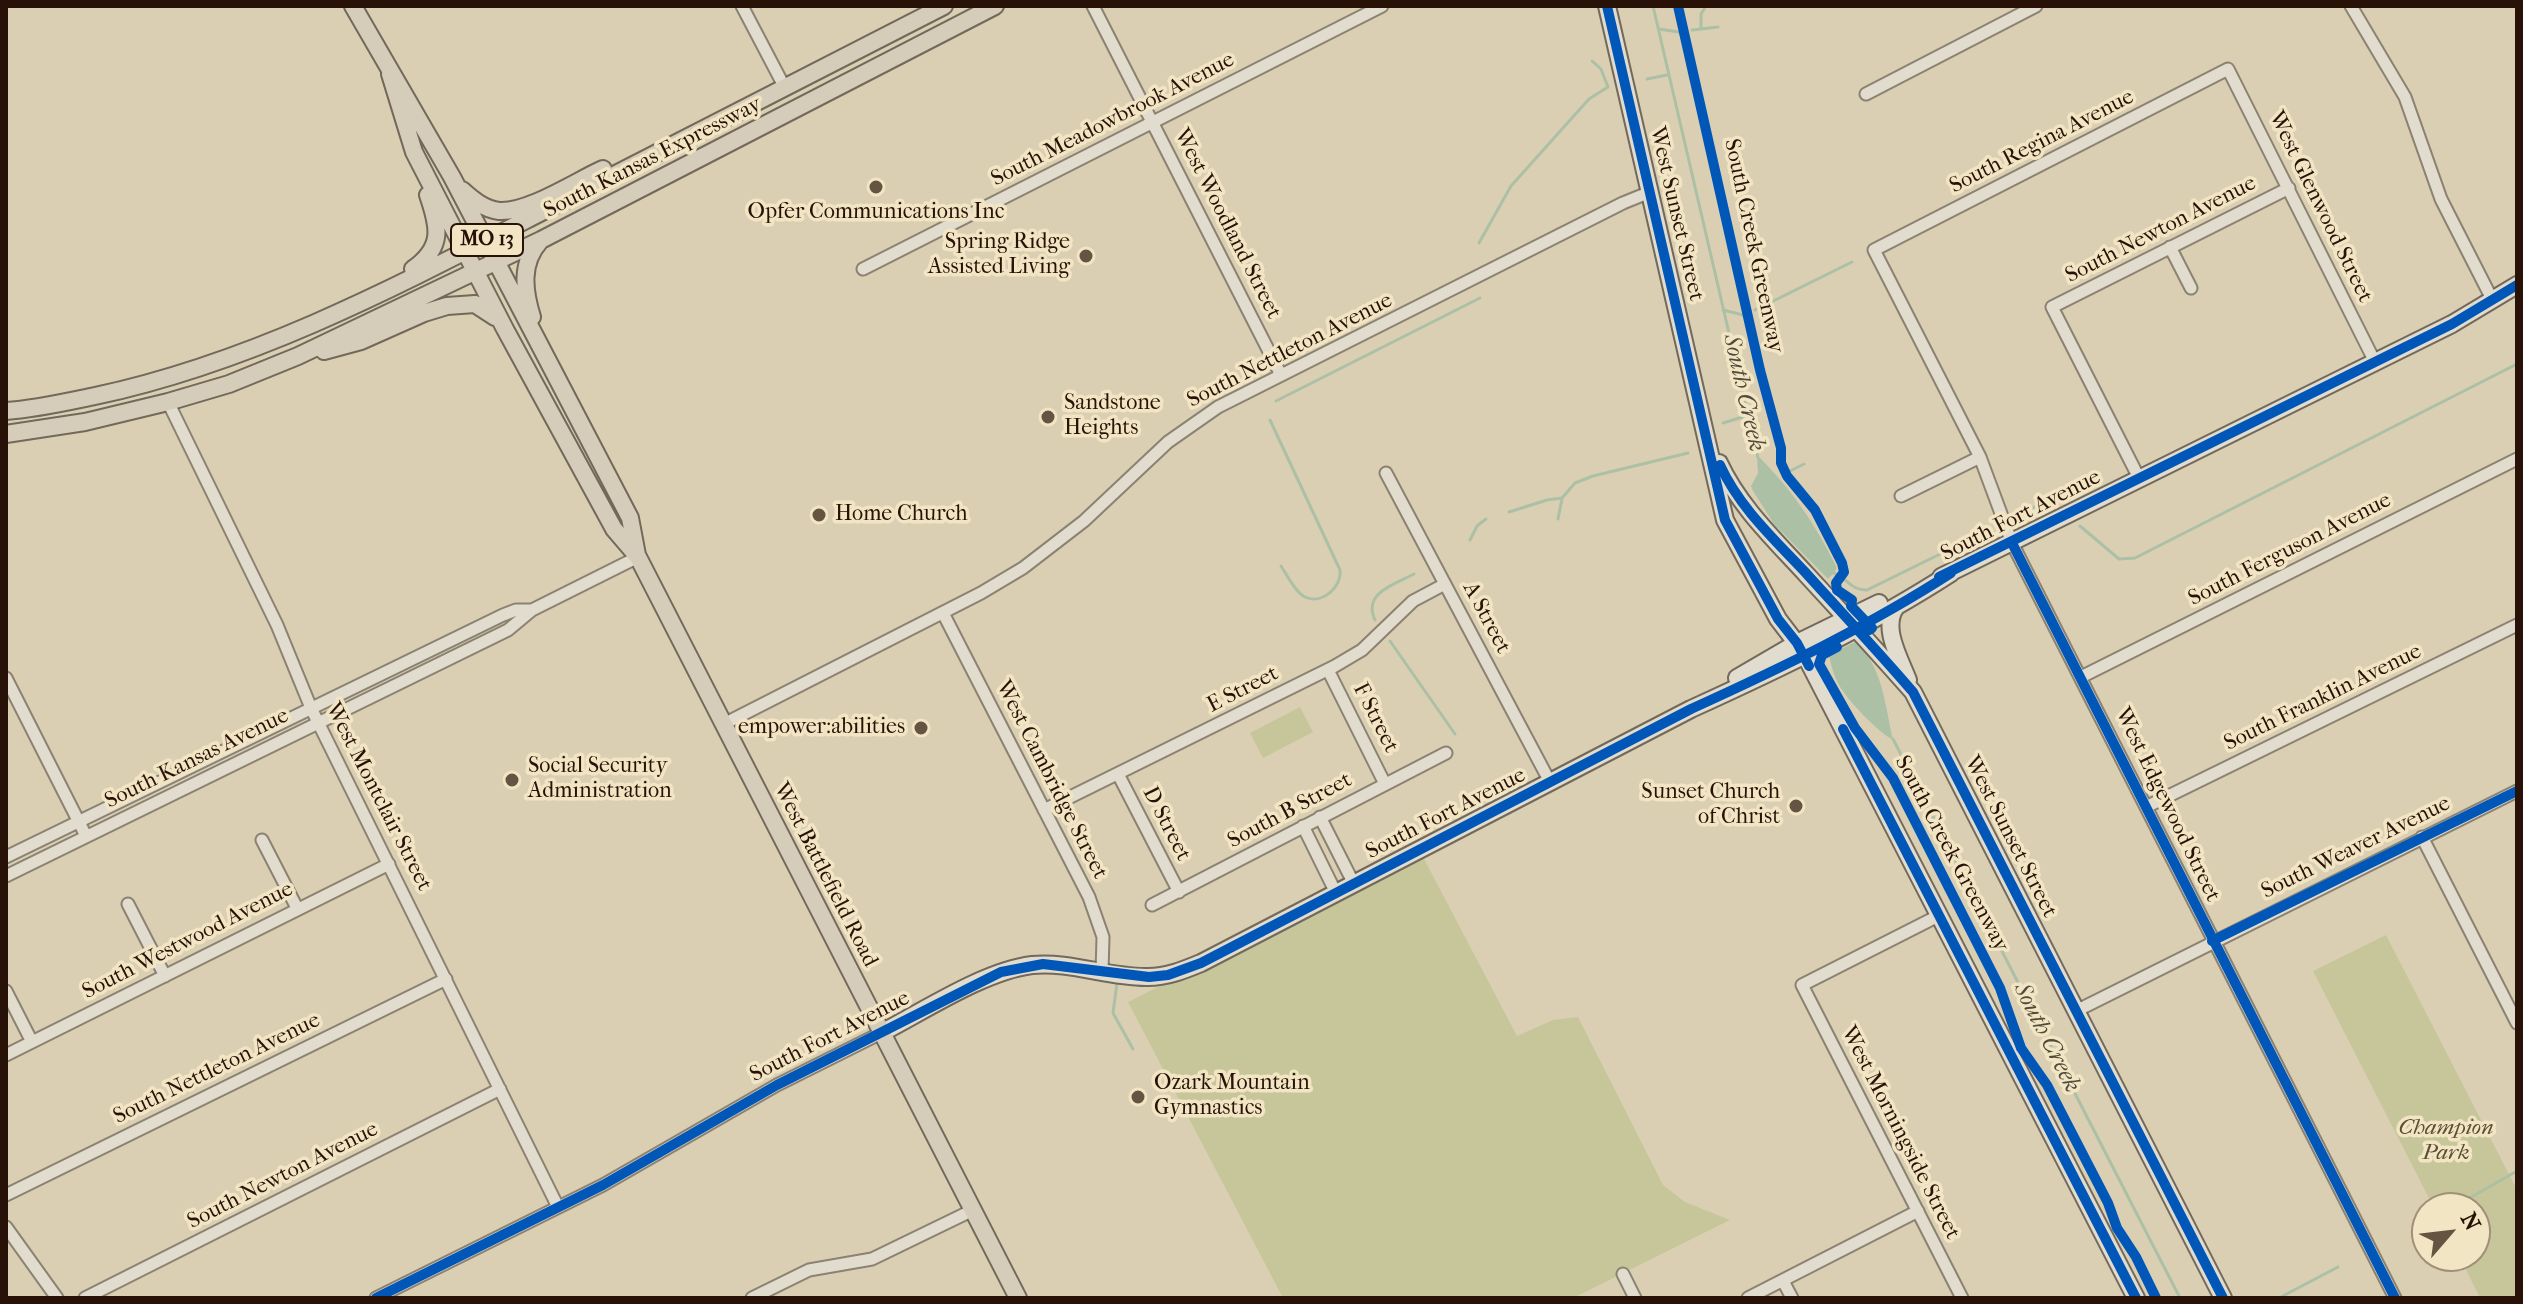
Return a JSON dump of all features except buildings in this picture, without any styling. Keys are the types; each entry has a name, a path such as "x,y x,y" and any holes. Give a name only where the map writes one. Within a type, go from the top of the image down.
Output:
{"main road":[{"name":"West Battlefield Road","path":"353,6 452,177 630,518 638,557"},
{"name":"South Kansas Expressway","path":"6,411 102,394 206,367 325,318 485,241 944,6"},
{"name":"South Kansas Expressway","path":"6,434 85,422 168,402 229,384 298,356 541,240 995,6"},
{"name":"West Sunset Street","path":"1607,6 1725,520 1778,619 1800,648 2136,1298"},
{"name":"West Battlefield Road","path":"390,74 414,152 475,272 614,529 638,557 1018,1298"},
{"path":"452,177 478,204 506,211 525,206 618,163 666,149"},
{"path":"325,318 411,270 434,247 436,224 414,152"},
{"path":"541,240 527,262 525,287 533,322 553,371"},
{"name":"South Fort Avenue","path":"1852,623 1896,607 1951,573 2375,362 2493,301 2517,285"},
{"path":"298,356 345,346 424,313 458,304 482,306 505,329"},
{"name":"West Sunset Street","path":"1706,432 1729,485 1756,520 1913,692 2223,1298"},
{"name":"South Fort Avenue","path":"881,1033 1001,972 1043,964 1149,977 1186,969 1691,709 1920,584 1951,573"},
{"path":"1896,607 1890,618 1892,633 1913,692"}],"street":[{"path":"742,6 785,88"},
{"name":"West Woodland Street","path":"1093,6 1281,375"},
{"name":"South Meadowbrook Avenue","path":"863,269 1382,6"},
{"path":"1866,94 2036,6"},
{"path":"2354,7 2405,97 2441,199 2493,301"},
{"name":"West Glenwood Street","path":"2228,69 2375,362"},
{"name":"South Regina Avenue","path":"1874,250 2228,69"},
{"name":"South Newton Avenue","path":"2139,478 2052,307 2289,188"},
{"name":"South Nettleton Avenue","path":"724,724 1003,581 1084,521 1147,459 1190,425 1239,395 1650,192"},
{"path":"2170,247 2191,288"},
{"name":"West Edgewood Street","path":"1874,250 1980,457 2012,543 2395,1298"},
{"name":"West Montclair Street","path":"168,402 277,625 311,708 558,1207"},
{"path":"1901,496 1980,457"},
{"name":"South Ferguson Avenue","path":"2081,677 2517,459"},
{"name":"A Street","path":"1386,473 1550,782"},
{"name":"South Kansas Avenue","path":"6,876 508,630 532,610 638,557"},
{"name":"E Street","path":"1044,810 1328,670 1362,650 1413,601 1445,584"},
{"name":"South Kansas Avenue","path":"6,857 503,615 516,610 532,610"},
{"name":"West Cambridge Street","path":"943,613 1098,919 1103,937 1102,972"},
{"name":"South Franklin Avenue","path":"2146,807 2517,625"},
{"name":"F Street","path":"1328,670 1385,784"},
{"path":"6,678 86,836"},
{"name":"South B Street","path":"1152,905 1446,753"},
{"name":"D Street","path":"1118,774 1179,892"},
{"name":"South Weaver Avenue","path":"2076,1011 2517,791"},
{"path":"1320,817 1354,884"},
{"path":"1303,826 1336,893"},
{"path":"2422,837 2517,1023"},
{"path":"262,840 297,908"},
{"name":"South Westwood Avenue","path":"6,1055 389,864"},
{"path":"128,904 165,976"},
{"name":"West Morningside Street","path":"1940,915 1802,985 1962,1298"},
{"name":"South Nettleton Avenue","path":"6,1195 446,979"},
{"path":"6,991 32,1042"},
{"name":"South Fort Avenue","path":"376,1298 603,1185 777,1085 881,1033"},
{"name":"South Newton Avenue","path":"85,1298 500,1089"},
{"path":"752,1298 809,1270 872,1259 973,1210"},
{"path":"1748,1298 1918,1211"},
{"path":"6,1227 57,1298"},
{"path":"1623,1274 1635,1298"},
{"path":"1783,1281 1792,1298"}],"green space":[{"path":"1300,707 1313,732 1263,758 1250,733"},
{"path":"1422,855 1517,1036 1553,1020 1578,1017 1663,1185 1685,1202 1730,1220 1573,1298 1283,1298 1128,1002"},
{"name":"Champion Park","path":"2386,935 2517,1190 2517,1298 2480,1298 2467,1272 2491,1272 2491,1192 2426,1192 2313,971"}],"shaded area":[{"path":"1757,455 1791,494 1820,536 1836,566 1828,579 1774,524 1753,491 1751,486 1758,473"},
{"path":"1855,642 1872,662 1877,674 1893,740 1856,707 1836,678 1829,655"}],"waterway":[{"name":"South Creek","path":"1653,6 1758,458"},
{"path":"1701,29 1701,14 1706,6"},
{"path":"1692,30 1718,27"},
{"path":"1659,29 1679,32"},
{"path":"1479,243 1511,186 1589,99 1608,87 1601,69 1592,61"},
{"path":"1647,79 1667,75"},
{"path":"1755,310 1852,262"},
{"path":"1276,401 1480,298"},
{"path":"1723,310 1743,315"},
{"path":"2080,526 2119,559 2135,558 2517,364"},
{"path":"1723,423 1746,416"},
{"path":"1270,420 1340,570 1340,576 1330,593 1311,599 1298,591 1281,566"},
{"path":"1509,512 1562,498 1575,483 1593,476 1688,453"},
{"path":"1786,473 1804,464"},
{"path":"1558,519 1562,499"},
{"path":"2018,516 2040,504 2053,503"},
{"path":"1470,540 1477,526 1486,519"},
{"path":"1833,573 1857,588 1867,590 1985,532"},
{"path":"1375,620 1372,611 1377,596 1414,574"},
{"path":"1390,641 1455,734"},
{"name":"South Creek","path":"1893,739 2180,1298"},
{"path":"1117,983 1113,1013 1133,1049"},
{"path":"2480,1192 2517,1171"},
{"path":"2279,1298 2338,1267"}],"cycle path":[{"path":"1607,6 1725,520 1778,619 1797,643 1809,666"},
{"name":"South Creek Greenway","path":"1678,6 1760,370 1781,448 1781,463 1787,476 1815,510 1842,563 1844,572 1836,583 1837,590 1852,600 1851,606 1872,628 1869,630"},
{"path":"1939,577 2452,324 2517,285"},
{"path":"1720,465 1737,495 1758,522 1913,692 2223,1298"},
{"path":"2012,543 2395,1298"},
{"path":"376,1298 603,1185 777,1085 1001,972 1043,964 1149,977 1168,975 1201,963 1691,709 1823,646 1951,573"},
{"name":"South Creek Greenway","path":"1837,647 1822,655 1819,664 1855,728 1893,778 2000,988 2021,1048 2047,1085 2108,1203 2117,1228 2136,1257 2156,1298"},
{"path":"1843,729 2136,1298"},
{"path":"2212,941 2517,791"}],"place":[{"name":"Opfer Communications Inc","path":"876,187"},
{"name":"Spring Ridge Assisted Living","path":"1086,256"},
{"name":"Sandstone Heights","path":"1048,417"},
{"name":"Home Church","path":"819,515"},
{"name":"empower:abilities","path":"921,728"},
{"name":"Social Security Administration","path":"512,780"},
{"name":"Sunset Church of Christ","path":"1796,806"},
{"name":"Ozark Mountain Gymnastics","path":"1138,1097"}]}
